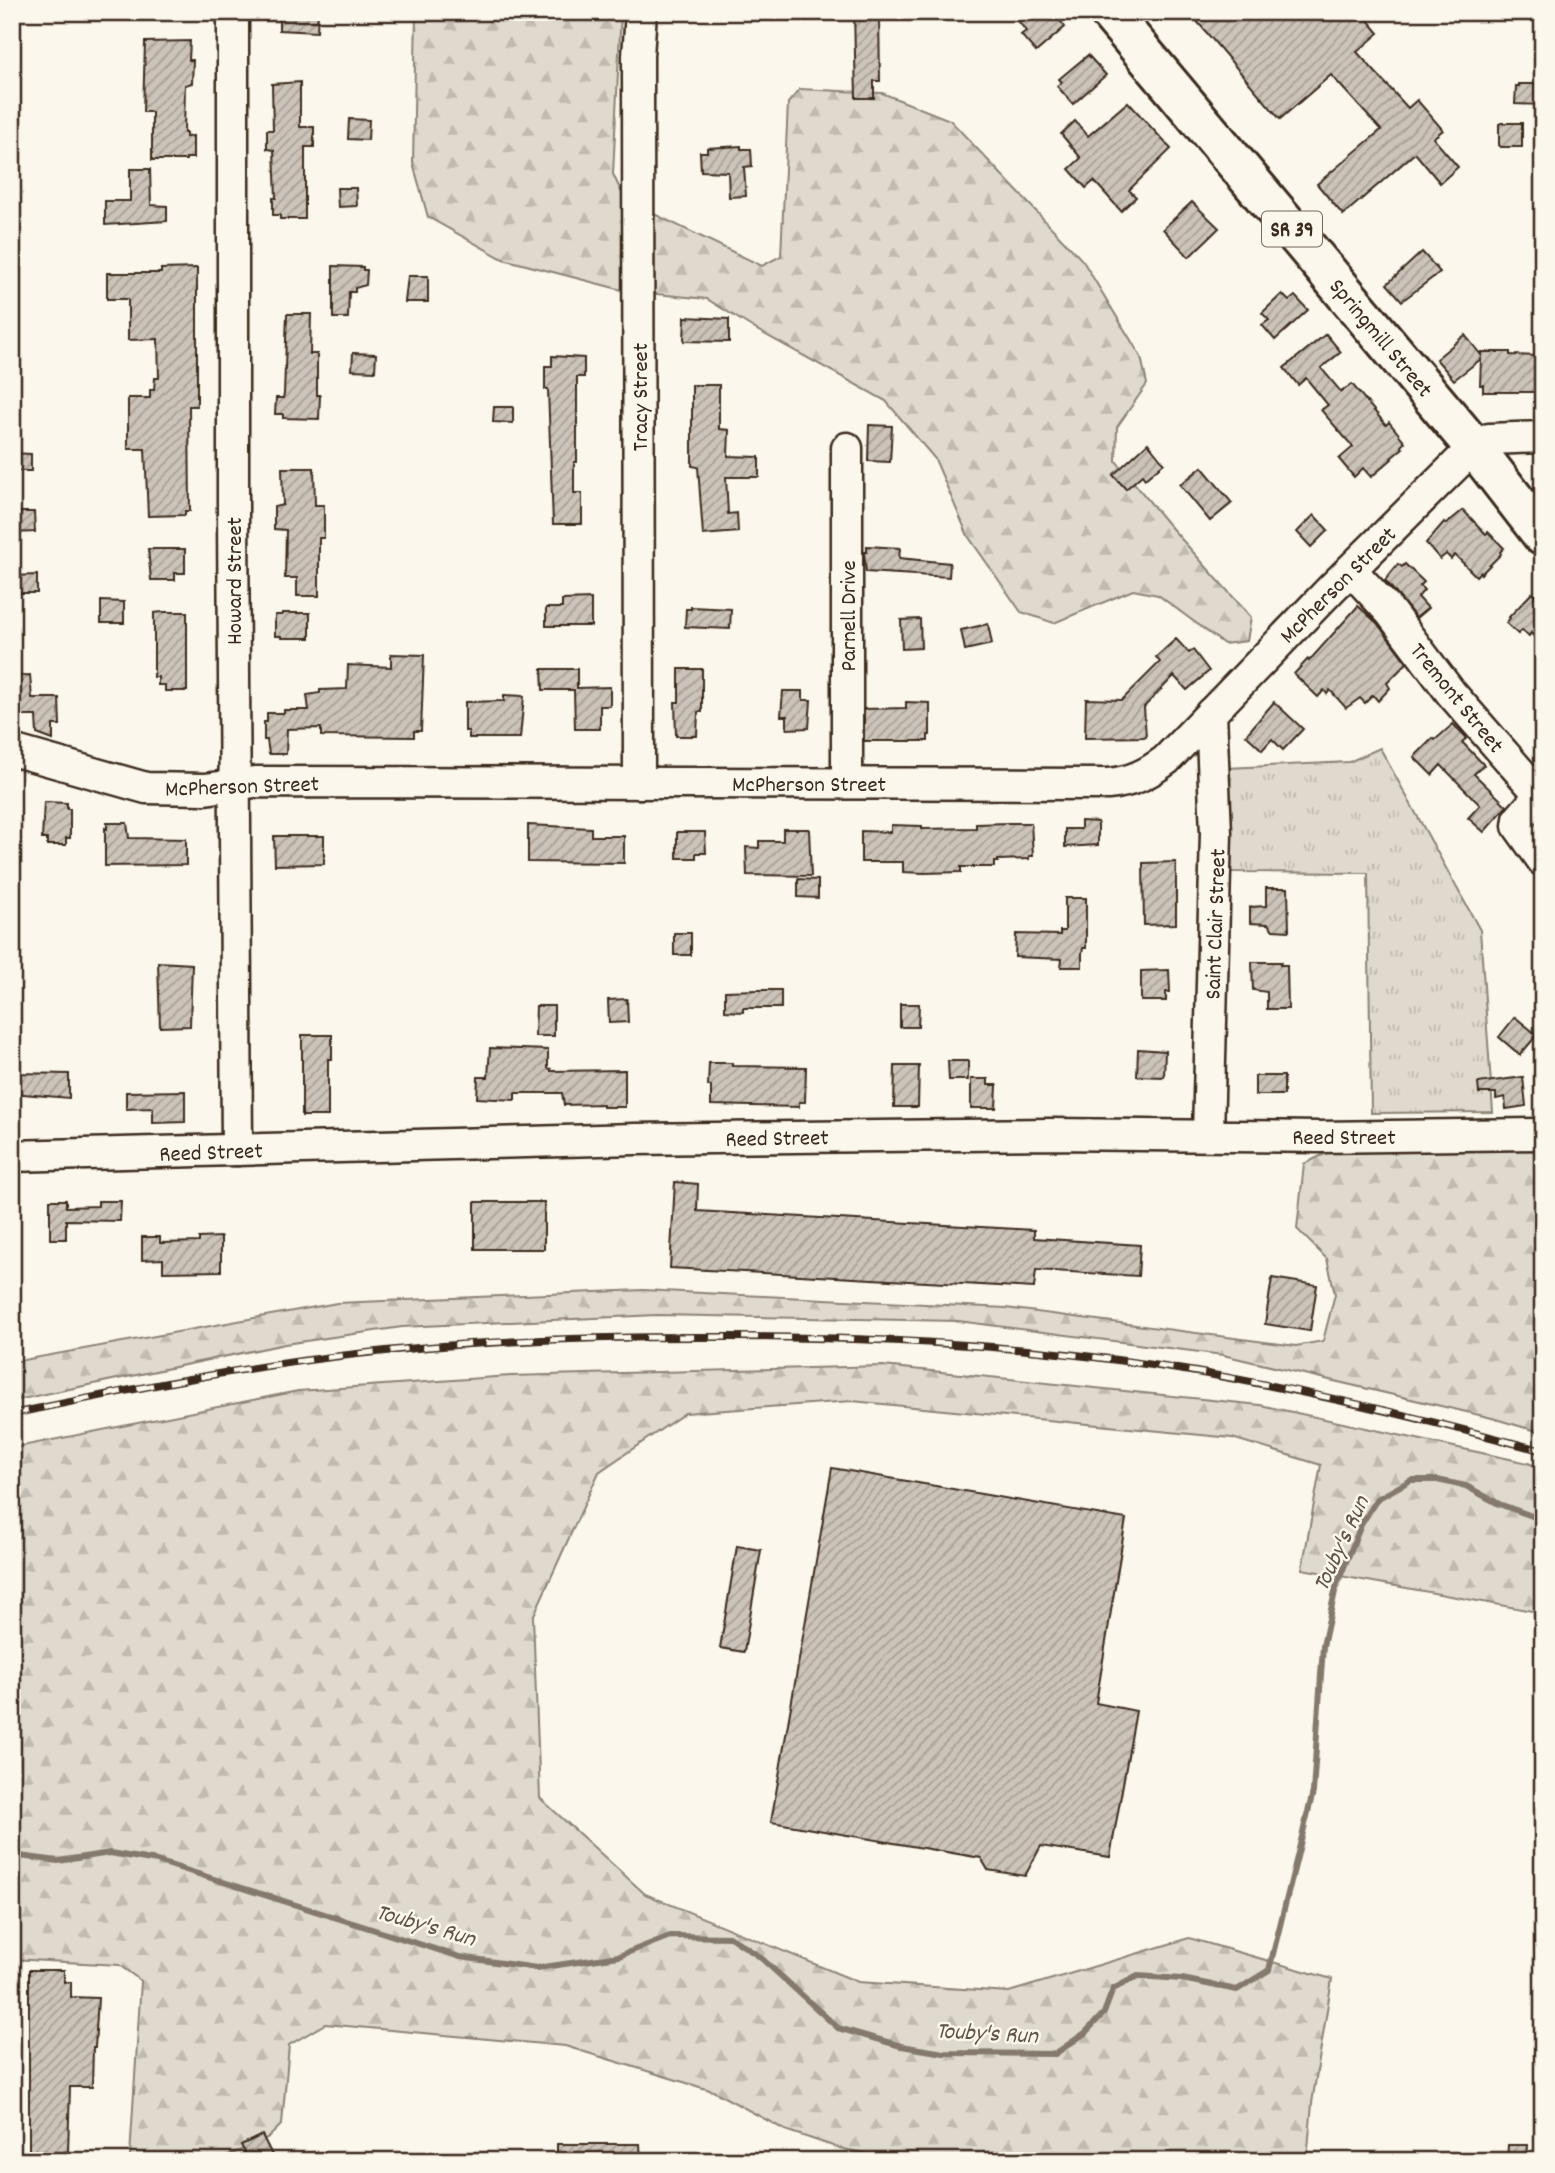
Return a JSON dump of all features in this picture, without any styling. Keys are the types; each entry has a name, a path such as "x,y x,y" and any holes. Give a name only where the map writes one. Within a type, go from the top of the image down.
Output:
{"main road":[{"name":"Springmill Street","path":"1109,12 1474,447 1543,536"}],"street":[{"name":"Howard Street","path":"233,12 237,1150"},
{"name":"Tracy Street","path":"639,783 638,56 641,12"},
{"path":"1474,447 1489,439 1543,437"},
{"name":"McPherson Street","path":"12,750 146,788 205,789 255,782 1129,782 1166,760 1474,447"},
{"name":"Parnell Drive","path":"846,448 847,783"},
{"name":"Tremont Street","path":"1351,570 1390,612 1451,693 1541,794 1519,819 1518,826 1543,861"},
{"name":"Saint Clair Street","path":"1208,1134 1216,834 1210,713"},
{"name":"Reed Street","path":"12,1156 635,1139 1050,1133 1318,1137 1543,1134"}],"green space":[{"path":"416,12 621,12 613,174 625,200 762,266 781,256 788,103 800,89 882,93 950,120 1083,261 1141,357 1147,384 1117,427 1116,461 1251,617 1247,641 1224,644 1158,595 1133,590 1054,623 1021,612 968,536 935,459 886,401 755,329 707,299 626,291 503,259 428,217 413,163"},
{"path":"1380,748 1480,930 1493,1112 1371,1113 1368,873 1229,872 1227,768 1349,762"},
{"path":"1543,1138 1543,1433 1492,1418 1223,1355 958,1321 657,1315 402,1327 285,1344 12,1401 12,1362 337,1303 643,1290 1006,1308 1296,1346 1323,1341 1335,1294 1327,1259 1297,1229 1304,1164 1337,1148"},
{"path":"883,1366 1260,1405 1528,1463 1543,1469 1543,1613 1302,1569 1321,1465 1232,1438 852,1401 685,1413 599,1472 533,1617 540,1798 645,1894 858,1982 1009,1992 1189,1938 1332,1979 1312,2103 1307,2161 903,2161 839,2148 785,2130 713,2091 565,2046 325,2024 289,2045 282,2124 269,2137 217,2161 133,2161 130,2156 141,1981 119,1965 12,1959 12,1448 298,1391 510,1376"}],"building":[{"path":"279,12 318,12 317,32 279,30"},
{"path":"854,12 879,12 880,81 874,81 874,98 856,98"},
{"path":"1011,12 1053,12 1065,27 1036,52 1021,35 1026,31"},
{"path":"1189,12 1361,12 1379,33 1357,52 1408,108 1417,100 1443,130 1433,138 1458,167 1440,183 1415,153 1343,215 1317,184 1381,130 1331,75 1280,119"},
{"path":"190,41 192,83 185,85 184,133 186,137 193,136 193,158 152,160 152,112 143,112 145,42"},
{"path":"1088,55 1106,75 1073,104 1057,86 1062,82 1059,79"},
{"path":"300,82 300,127 314,127 314,147 305,147 305,219 280,219 280,215 273,215 273,198 276,198 274,150 267,149 267,130 273,130 272,84"},
{"path":"1543,84 1543,105 1515,104 1516,86"},
{"path":"1128,102 1171,149 1129,190 1136,197 1121,211 1094,181 1086,188 1069,169 1081,158 1061,134 1075,121 1088,136"},
{"path":"349,119 369,120 368,140 348,139"},
{"path":"1501,123 1522,123 1522,147 1499,145"},
{"path":"741,146 741,149 751,149 752,166 744,167 746,196 729,197 728,172 701,171 700,152 707,152 707,148"},
{"path":"130,169 150,169 151,205 167,206 167,221 105,225 105,201 130,201"},
{"path":"337,188 356,188 357,206 338,207"},
{"path":"1192,202 1219,228 1189,257 1163,229"},
{"path":"1422,252 1440,272 1402,301 1387,284"},
{"path":"333,266 363,267 363,270 367,270 366,285 355,288 355,292 349,292 348,318 333,318"},
{"path":"197,268 197,406 189,406 190,511 185,511 185,515 148,516 145,449 128,449 128,398 150,398 155,378 159,378 158,339 128,340 128,299 107,299 107,273 161,273 161,269"},
{"path":"408,276 428,276 428,302 405,302"},
{"path":"1282,294 1289,301 1295,296 1308,310 1275,340 1262,325 1269,320 1262,313"},
{"path":"287,314 311,314 310,354 317,354 319,419 283,418 283,414 275,414 276,398 283,398 284,394"},
{"path":"685,317 729,319 729,342 684,341"},
{"path":"1326,334 1341,352 1321,368 1341,392 1352,384 1386,425 1389,422 1405,442 1401,446 1403,448 1371,477 1363,468 1354,477 1339,459 1353,447 1321,410 1328,405 1306,378 1298,385 1284,368"},
{"path":"1465,335 1481,355 1481,352 1510,352 1510,355 1543,356 1541,392 1483,392 1483,385 1480,385 1481,359 1454,380 1436,359"},
{"path":"353,353 376,354 375,371 352,370"},
{"path":"552,356 584,358 584,377 577,377 577,462 574,462 574,493 582,493 582,524 553,524 548,389 545,389 545,366 552,366"},
{"path":"692,385 719,385 719,429 729,430 728,456 759,457 759,477 726,477 728,514 737,513 738,532 703,535 698,467 692,466"},
{"path":"494,407 513,407 513,423 493,422"},
{"path":"869,425 892,426 890,462 868,461"},
{"path":"1148,443 1164,463 1145,479 1142,475 1126,489 1113,475"},
{"path":"12,453 31,454 31,471 12,471"},
{"path":"1202,467 1232,503 1210,521 1180,485"},
{"path":"282,468 314,468 315,505 324,505 324,538 319,538 319,596 297,596 297,578 285,578 286,530 274,529 274,507 283,505"},
{"path":"1463,510 1504,548 1481,574 1480,572 1476,576 1455,555 1451,559 1446,554 1440,559 1426,543 1444,522 1446,524"},
{"path":"12,512 34,512 35,532 12,533"},
{"path":"1314,515 1328,530 1311,547 1297,532"},
{"path":"867,546 900,548 899,558 950,563 949,577 866,572 864,552 867,552"},
{"path":"148,549 185,549 185,573 175,573 175,580 151,580"},
{"path":"1398,564 1402,567 1405,564 1424,582 1420,586 1424,590 1418,597 1428,608 1416,618 1385,580"},
{"path":"37,575 37,593 12,593 12,576"},
{"path":"1532,593 1543,603 1543,647 1531,633 1529,636 1522,630 1518,634 1506,623"},
{"path":"591,599 591,626 546,626 546,608 562,608 562,600"},
{"path":"101,601 124,602 124,623 101,623"},
{"path":"1358,606 1377,623 1407,663 1387,683 1390,688 1378,701 1373,695 1365,703 1360,698 1346,708 1330,690 1327,694 1324,690 1318,697 1294,674"},
{"path":"686,609 731,609 730,629 685,627"},
{"path":"187,612 187,691 165,691 165,685 158,685 158,677 154,677 154,613"},
{"path":"310,613 310,638 275,636 275,615"},
{"path":"920,619 921,648 902,649 901,620"},
{"path":"988,624 992,644 965,650 961,630"},
{"path":"1176,639 1189,653 1193,650 1209,671 1187,690 1174,676 1144,707 1146,737 1085,738 1086,699 1122,700 1160,662 1156,657"},
{"path":"391,654 424,655 421,731 414,731 414,737 321,736 321,728 287,729 286,754 269,754 267,740 264,740 267,713 309,710 307,695 320,693 320,690 347,689 348,665 391,667"},
{"path":"542,669 577,669 577,688 610,687 610,706 600,706 600,729 575,729 574,690 543,690"},
{"path":"679,669 702,669 702,712 698,712 697,736 676,736 675,702 679,702"},
{"path":"30,675 32,698 59,698 60,725 53,725 53,740 37,734 36,716 15,716 15,712 12,712 12,676"},
{"path":"783,691 803,691 803,700 811,700 809,728 787,729 787,716 781,716"},
{"path":"504,695 524,696 520,738 469,738 469,731 465,731 465,702 504,701"},
{"path":"906,702 930,703 928,741 864,741 864,709 906,708"},
{"path":"1274,702 1303,729 1283,750 1272,739 1262,750 1246,735"},
{"path":"1453,724 1467,738 1462,742 1484,765 1474,774 1507,806 1484,832 1468,818 1480,805 1441,765 1432,775 1414,757 1433,738 1435,740"},
{"path":"44,802 67,803 67,809 70,809 70,838 66,838 66,845 47,845 47,839 42,839"},
{"path":"1081,821 1098,822 1098,845 1065,847 1065,829 1081,829"},
{"path":"107,823 127,823 129,838 186,839 186,865 105,866"},
{"path":"1031,823 1033,856 1029,856 1029,859 998,860 994,862 994,867 961,867 961,872 924,873 903,872 903,862 861,862 861,831 891,832 891,825 922,826 922,829"},
{"path":"528,825 591,828 591,836 624,836 624,863 528,862"},
{"path":"783,829 809,829 811,876 747,875 746,847 759,848 759,841 783,841"},
{"path":"677,832 705,832 706,853 696,853 696,858 677,858"},
{"path":"274,836 324,836 324,864 275,865"},
{"path":"1176,862 1176,924 1144,925 1143,863"},
{"path":"798,879 818,880 818,898 798,897"},
{"path":"1266,888 1288,888 1289,931 1273,930 1268,924 1250,923 1250,907 1266,906"},
{"path":"1065,898 1086,898 1086,948 1083,948 1082,967 1061,967 1062,959 1015,957 1016,934 1060,935 1060,931 1065,931"},
{"path":"674,933 691,933 691,955 674,955"},
{"path":"158,962 192,964 190,1026 160,1027"},
{"path":"1252,962 1281,962 1280,965 1287,965 1288,1009 1267,1009 1267,992 1253,990"},
{"path":"1169,970 1170,992 1166,992 1166,1001 1141,1001 1141,971"},
{"path":"781,990 781,1008 725,1011 725,991"},
{"path":"627,999 628,1022 609,1023 608,1000"},
{"path":"900,1004 919,1004 918,1027 900,1027"},
{"path":"536,1006 554,1006 554,1036 535,1036"},
{"path":"1515,1017 1537,1035 1520,1055 1499,1037"},
{"path":"302,1035 332,1035 332,1059 328,1059 328,1116 302,1116"},
{"path":"490,1048 548,1050 548,1068 551,1071 625,1070 625,1107 603,1107 603,1104 564,1105 562,1093 515,1093 515,1100 477,1098 478,1077 488,1077"},
{"path":"1138,1049 1165,1051 1164,1077 1137,1076"},
{"path":"948,1061 968,1061 968,1080 949,1080"},
{"path":"709,1063 806,1067 805,1102 799,1102 799,1107 711,1105"},
{"path":"895,1066 919,1066 918,1107 894,1107"},
{"path":"12,1073 69,1074 69,1098 12,1093"},
{"path":"1255,1076 1284,1076 1284,1095 1255,1095"},
{"path":"1523,1077 1526,1106 1506,1109 1505,1097 1496,1099 1496,1093 1479,1093 1478,1083"},
{"path":"971,1079 988,1079 988,1085 997,1085 996,1108 971,1108"},
{"path":"185,1091 185,1122 153,1123 153,1108 126,1109 126,1092"},
{"path":"675,1182 698,1184 697,1211 1034,1230 1034,1238 1140,1245 1138,1276 1036,1270 1034,1288 670,1268"},
{"path":"50,1200 66,1200 66,1207 98,1206 98,1201 121,1201 120,1221 66,1220 66,1239 50,1239"},
{"path":"475,1202 544,1202 544,1249 475,1249"},
{"path":"142,1237 160,1237 160,1243 199,1242 199,1238 221,1237 221,1271 163,1272 163,1259 142,1260"},
{"path":"1272,1278 1317,1285 1310,1331 1265,1324"},
{"path":"832,1468 1126,1519 1096,1703 1136,1711 1110,1857 1041,1846 1025,1876 988,1870 981,1858 771,1822"},
{"path":"737,1546 761,1550 744,1652 720,1648"},
{"path":"29,1970 64,1970 64,1982 71,1982 71,1997 98,1998 92,2087 70,2087 68,2152 65,2152 65,2161 29,2161"},
{"path":"262,2135 275,2161 249,2161 241,2145"},
{"path":"557,2144 640,2144 641,2161 557,2161"},
{"path":"1508,2145 1527,2145 1526,2161 1507,2161"}],"waterway":[{"name":"Touby's Run","path":"12,1855 58,1861 110,1853 157,1861 460,1957 537,1968 619,1956 670,1936 730,1937 760,1957 838,2028 901,2046 944,2053 1055,2054 1085,2033 1104,2013 1113,1989 1138,1976 1182,1979 1237,1990 1269,1970 1313,1792 1323,1646 1336,1587 1361,1525 1377,1499 1411,1480 1437,1480 1466,1486 1499,1504 1543,1520"}],"railway":[{"path":"12,1414 227,1372 399,1350 570,1339 803,1338 908,1341 1013,1349 1171,1368 1332,1398 1543,1451"}]}
